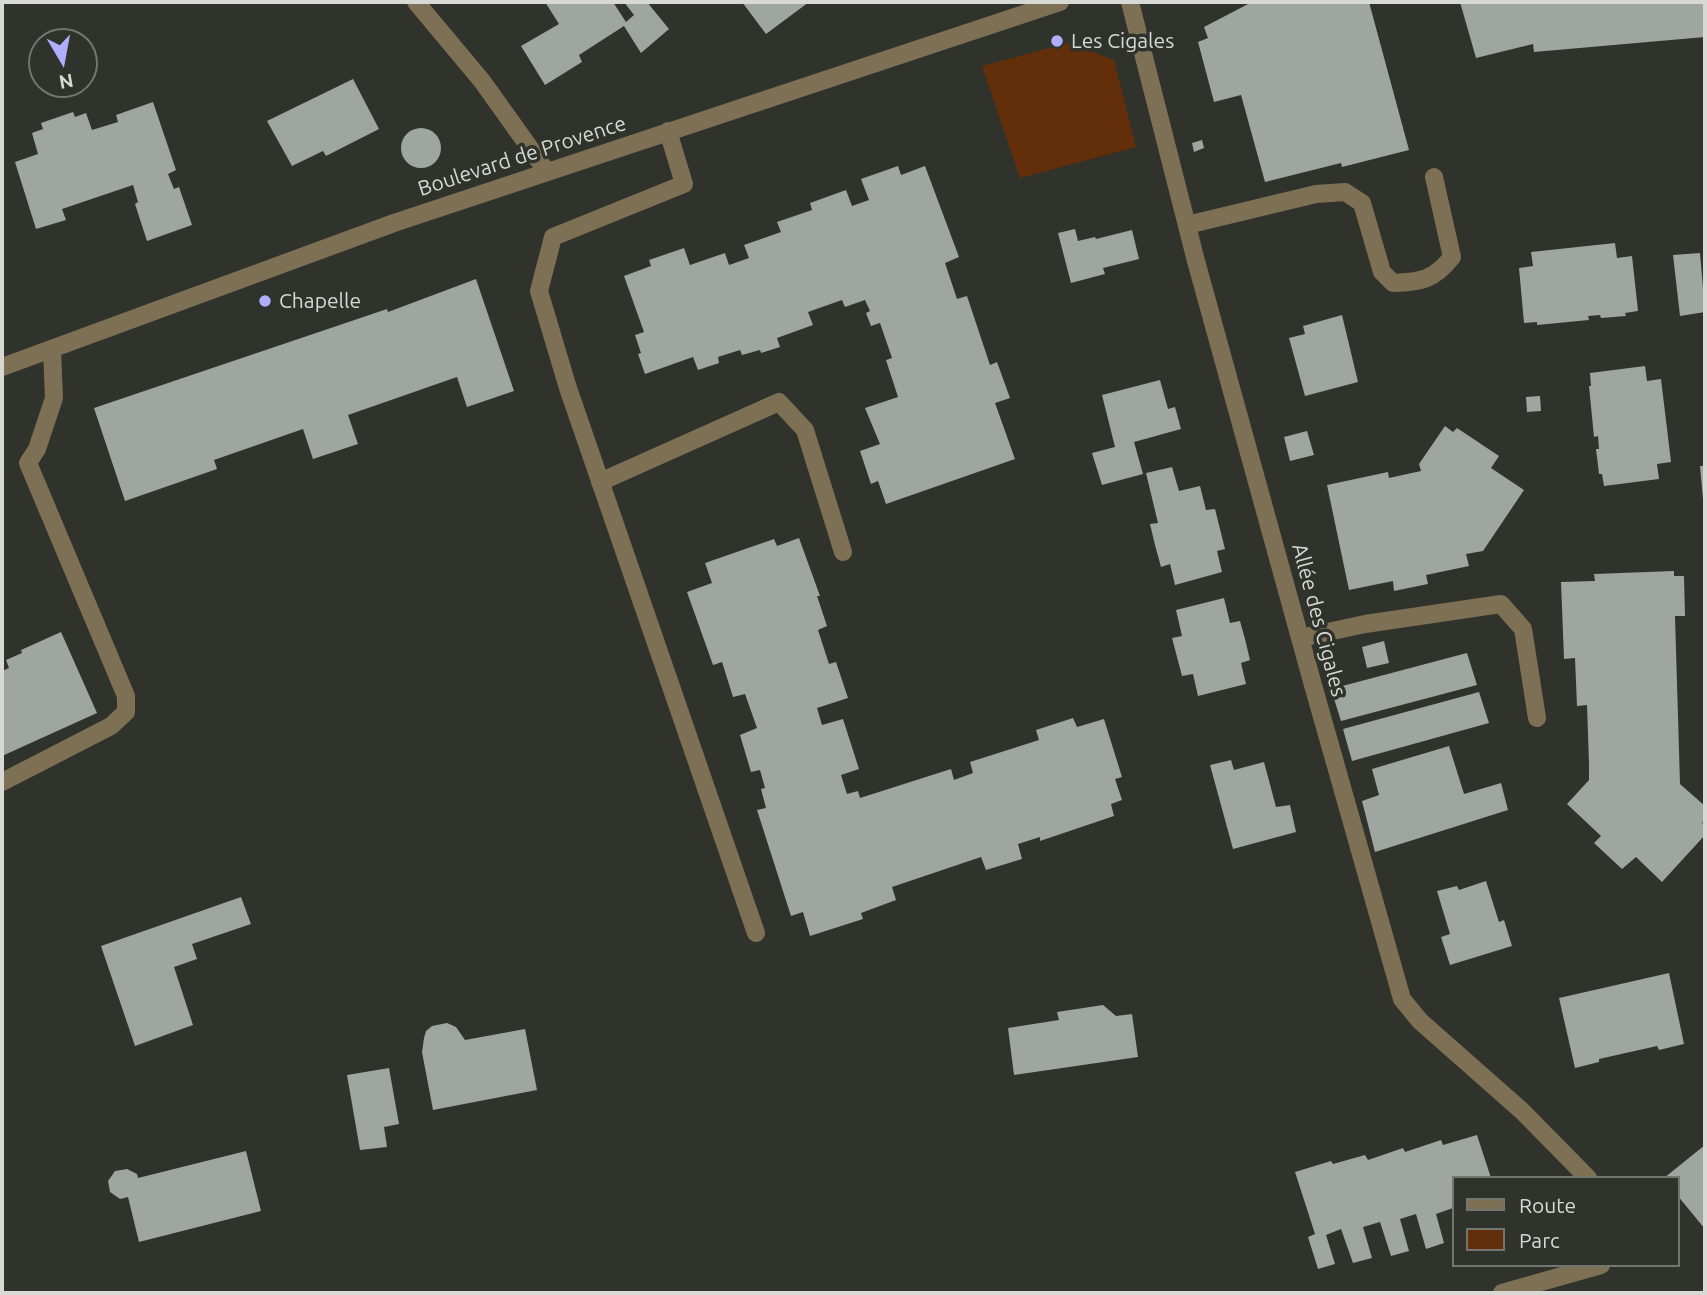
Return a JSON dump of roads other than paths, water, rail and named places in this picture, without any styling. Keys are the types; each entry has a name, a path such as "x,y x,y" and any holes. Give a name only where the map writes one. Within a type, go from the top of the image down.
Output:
{"street":[{"path":"416,2 482,81 547,172"},
{"name":"Boulevard de Provence","path":"2,367 394,223 1060,2"},
{"name":"Allée des Cigales","path":"1130,2 1187,225 1402,999 1420,1021 1522,1111 1586,1176"},
{"path":"668,131 684,184 553,237 539,291 568,388 756,933"},
{"path":"1187,225 1316,194 1345,192 1362,203 1382,272 1393,283 1417,282 1440,273 1452,257 1434,177"},
{"path":"2,782 111,726 126,712 126,696 28,463 37,449 54,398 52,350"},
{"path":"600,482 779,402 805,429 843,552"},
{"path":"1300,638 1365,624 1501,604 1523,629 1536,718"},
{"path":"1502,1293 1594,1267"}],"place":[{"name":"Les Cigales","path":"1057,41"},
{"name":"Chapelle","path":"265,301"}]}
